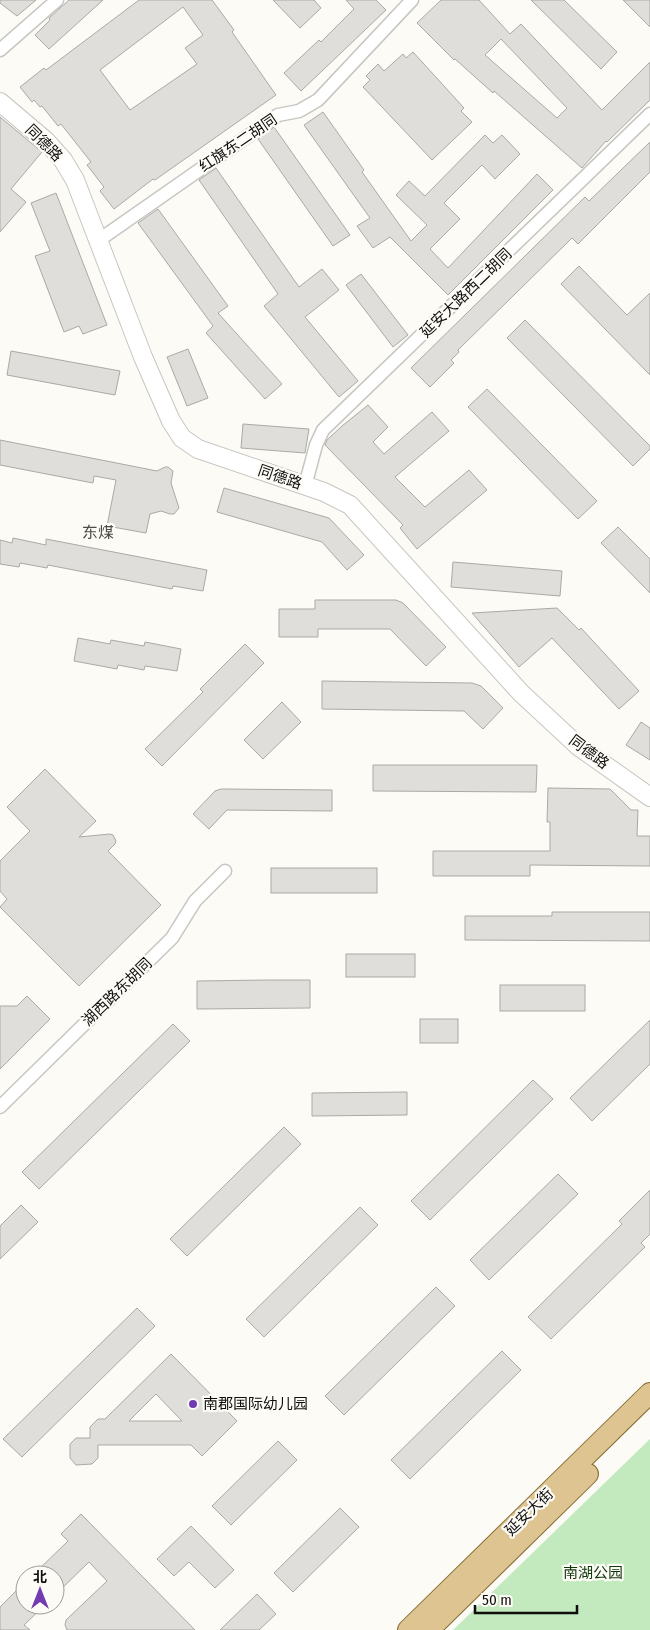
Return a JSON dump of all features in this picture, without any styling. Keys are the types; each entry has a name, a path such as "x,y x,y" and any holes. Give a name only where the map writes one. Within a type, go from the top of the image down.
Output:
{"main road":[{"name":"延安大街","path":"408,1630 650,1393"},
{"name":"延安大街","path":"429,1630 650,1412"}],"street":[{"path":"0,50 57,0"},
{"name":"红旗东二胡同","path":"99,240 278,114 299,111 318,100 412,0"},
{"name":"同德路","path":"0,102 46,141 63,160 75,180 143,357 171,421 182,438 198,449 324,492 350,505 521,693 578,746 650,797"},
{"name":"延安大路西二胡同","path":"305,486 316,445 323,430 650,114"},
{"name":"湖西路东胡同","path":"0,1107 172,938 195,901 226,870"}],"green space":[{"name":"南湖公园","path":"650,1439 650,1630 453,1630"}],"building":[{"path":"0,0 36,0 17,16 0,3"},
{"path":"69,0 103,0 49,49 35,35 50,20 49,18"},
{"path":"139,0 212,0 276,95 155,180 153,179 114,209 100,191 104,187 87,165 91,162 61,124 58,126 42,106 40,107 34,100 32,102 20,87 44,68 46,70","holes":["183,7 203,35 185,48 197,64 130,110 100,70"]},
{"path":"273,0 314,0 321,8 300,28"},
{"path":"346,0 376,0 386,10 301,91 284,73 319,40 321,42 354,9"},
{"path":"441,0 479,0 510,34 521,24 602,110 650,62 650,100 606,141 582,168 494,91 493,93 454,60 417,23","holes":["501,39 567,108 557,118 485,55"]},
{"path":"531,0 564,0 617,52 601,69"},
{"path":"623,0 650,0 650,27"},
{"path":"413,52 464,108 461,111 472,122 432,160 363,87 370,80 366,76 378,64 384,71 403,54 406,58"},
{"path":"323,112 364,170 362,172 411,241 427,225 396,195 409,181 425,196 485,135 493,143 502,135 520,154 495,179 482,165 444,203 460,219 430,249 448,268 537,174 553,190 448,295 390,237 373,248 357,226 370,218 304,125"},
{"path":"0,117 42,152 11,189 26,202 0,232"},
{"path":"274,127 350,235 333,246 258,139"},
{"path":"650,142 650,172 578,244 572,238 458,350 459,352 451,360 454,363 430,387 411,368 585,197 589,201"},
{"path":"216,168 299,287 322,269 339,290 305,317 358,381 339,397 264,306 278,294 199,180"},
{"path":"56,193 107,325 83,334 79,326 64,332 35,256 50,251 31,203"},
{"path":"158,209 228,306 218,313 282,384 265,399 206,333 213,326 138,223"},
{"path":"579,266 627,315 650,293 650,375 561,284"},
{"path":"361,274 408,335 393,347 346,285"},
{"path":"525,320 650,446 650,449 633,466 507,338"},
{"path":"188,349 208,398 187,406 167,357"},
{"path":"11,351 120,371 115,395 7,375"},
{"path":"487,389 597,501 578,519 468,407"},
{"path":"368,405 388,427 373,442 384,454 432,412 449,431 395,477 425,507 469,470 487,490 417,549 400,528 403,525 325,445 327,440 342,426"},
{"path":"243,424 309,429 305,453 241,448"},
{"path":"0,440 157,471 168,467 173,471 171,483 179,508 174,514 161,511 150,514 146,533 107,526 116,480 94,476 93,483 0,465"},
{"path":"224,488 329,518 364,555 347,570 322,542 217,512"},
{"path":"618,527 650,559 650,593 601,543"},
{"path":"13,538 46,545 46,539 207,570 203,591 173,586 172,589 48,565 47,568 20,563 19,567 0,564 0,540 12,543"},
{"path":"453,562 562,571 560,596 451,587"},
{"path":"315,600 396,600 403,603 446,647 426,666 390,629 318,629 318,637 279,637 279,609 315,609"},
{"path":"557,608 579,630 581,628 639,691 619,709 552,638 519,667 472,613"},
{"path":"78,638 110,644 111,640 144,646 145,642 181,649 177,671 145,666 144,670 118,665 117,669 74,661"},
{"path":"245,644 264,663 162,766 145,749 203,692 200,689"},
{"path":"322,681 472,683 481,686 503,708 483,729 464,711 322,709"},
{"path":"282,702 301,722 263,759 244,740"},
{"path":"641,722 650,728 650,760 626,745"},
{"path":"373,765 537,765 536,792 373,791"},
{"path":"45,769 96,821 79,837 113,835 116,841 108,851 161,905 79,986 0,907 7,899 0,891 0,861 30,831 7,807"},
{"path":"548,788 610,789 631,810 638,810 637,836 650,836 650,866 530,865 530,876 433,876 433,851 550,851 550,822 547,822"},
{"path":"221,789 332,790 332,811 227,810 209,829 193,814 215,791"},
{"path":"271,868 377,868 377,893 271,893"},
{"path":"552,912 650,912 650,941 465,940 465,916 552,916"},
{"path":"346,954 415,954 415,977 346,977"},
{"path":"310,980 310,1008 197,1009 197,981"},
{"path":"500,985 585,985 585,1011 500,1011"},
{"path":"27,996 50,1019 0,1069 0,1006 17,1006"},
{"path":"420,1019 458,1019 458,1043 420,1043"},
{"path":"650,1020 650,1064 592,1121 570,1098"},
{"path":"173,1024 190,1041 39,1189 22,1172"},
{"path":"533,1080 553,1099 430,1220 411,1201"},
{"path":"407,1092 407,1115 312,1116 312,1093"},
{"path":"284,1127 301,1144 187,1256 170,1239"},
{"path":"558,1174 578,1194 489,1280 470,1260"},
{"path":"650,1190 650,1234 641,1243 645,1247 551,1339 528,1317 622,1224 619,1221"},
{"path":"21,1205 38,1222 0,1259 0,1226"},
{"path":"360,1207 378,1225 264,1337 246,1319"},
{"path":"436,1287 455,1306 344,1415 325,1396"},
{"path":"137,1308 155,1326 22,1457 3,1439"},
{"path":"502,1351 521,1370 410,1479 391,1460"},
{"name":"南郡国际幼儿园","path":"171,1354 237,1421 202,1456 191,1445 98,1445 98,1458 92,1464 76,1465 70,1458 70,1444 76,1438 90,1438 90,1427 98,1419 105,1419","holes":["156,1394 182,1421 129,1421"]},
{"path":"278,1441 297,1460 231,1525 212,1506"},
{"path":"340,1508 359,1527 293,1592 274,1573"},
{"path":"81,1514 195,1630 67,1630 66,1620 107,1581 89,1562 65,1585 65,1565 43,1565 68,1541 61,1534"},
{"path":"191,1526 234,1570 215,1588 189,1562 174,1576 157,1559"},
{"path":"15,1592 15,1615 34,1615 24,1625 30,1630 0,1630 0,1607"},
{"path":"257,1594 276,1614 259,1630 220,1630"}],"place":[{"name":"南郡国际幼儿园","path":"193,1404"}],"district":[{"name":"东煤","path":"98,532"}]}
